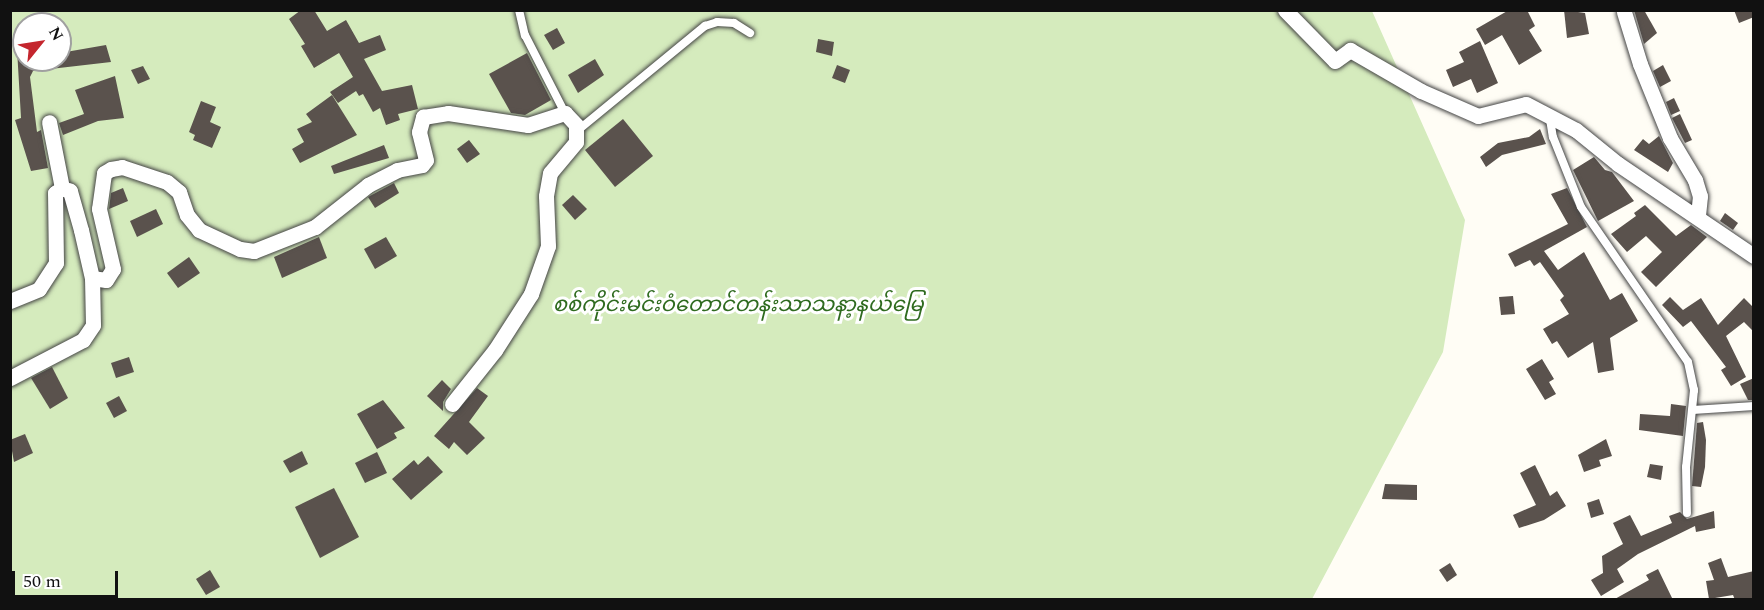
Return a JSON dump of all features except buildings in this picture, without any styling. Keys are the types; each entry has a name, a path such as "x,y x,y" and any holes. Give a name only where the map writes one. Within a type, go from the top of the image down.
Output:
{"street":[{"path":"1286,10 1335,61 1350,50 1478,117 1526,104 1550,119 1576,130 1618,164 1698,215 1754,256"},
{"path":"1624,12 1640,64 1670,138 1695,180 1700,196 1698,215"},
{"path":"92,278 106,280 113,269 99,209 104,173 111,169 122,167 167,182 179,192 187,215 199,230 240,249 254,251 315,227 368,185 397,170 422,165 426,160 419,132 423,117 448,113 528,126 565,113 577,131 576,142 550,173 546,196 548,246 531,294 495,350 452,404"},
{"path":"49,122 62,188"},
{"path":"10,378 83,340 93,325 92,278 70,191 62,188"},
{"path":"10,301 31,295 52,273 56,263 55,193 62,188"}],"lane":[{"path":"519,10 525,36 565,113"},
{"path":"577,131 705,26 717,22 734,23 750,33"},
{"path":"1550,119 1553,137 1581,207 1688,362 1693,410 1686,467 1688,513"},
{"path":"1693,410 1754,406"}],"green space":[{"name":"စစ်ကိုင်းမင်းဝံတောင်တန်းသာသနာ့နယ်မြေ","path":"10,11 1372,11 1465,220 1443,352 1312,599 11,599"}]}
